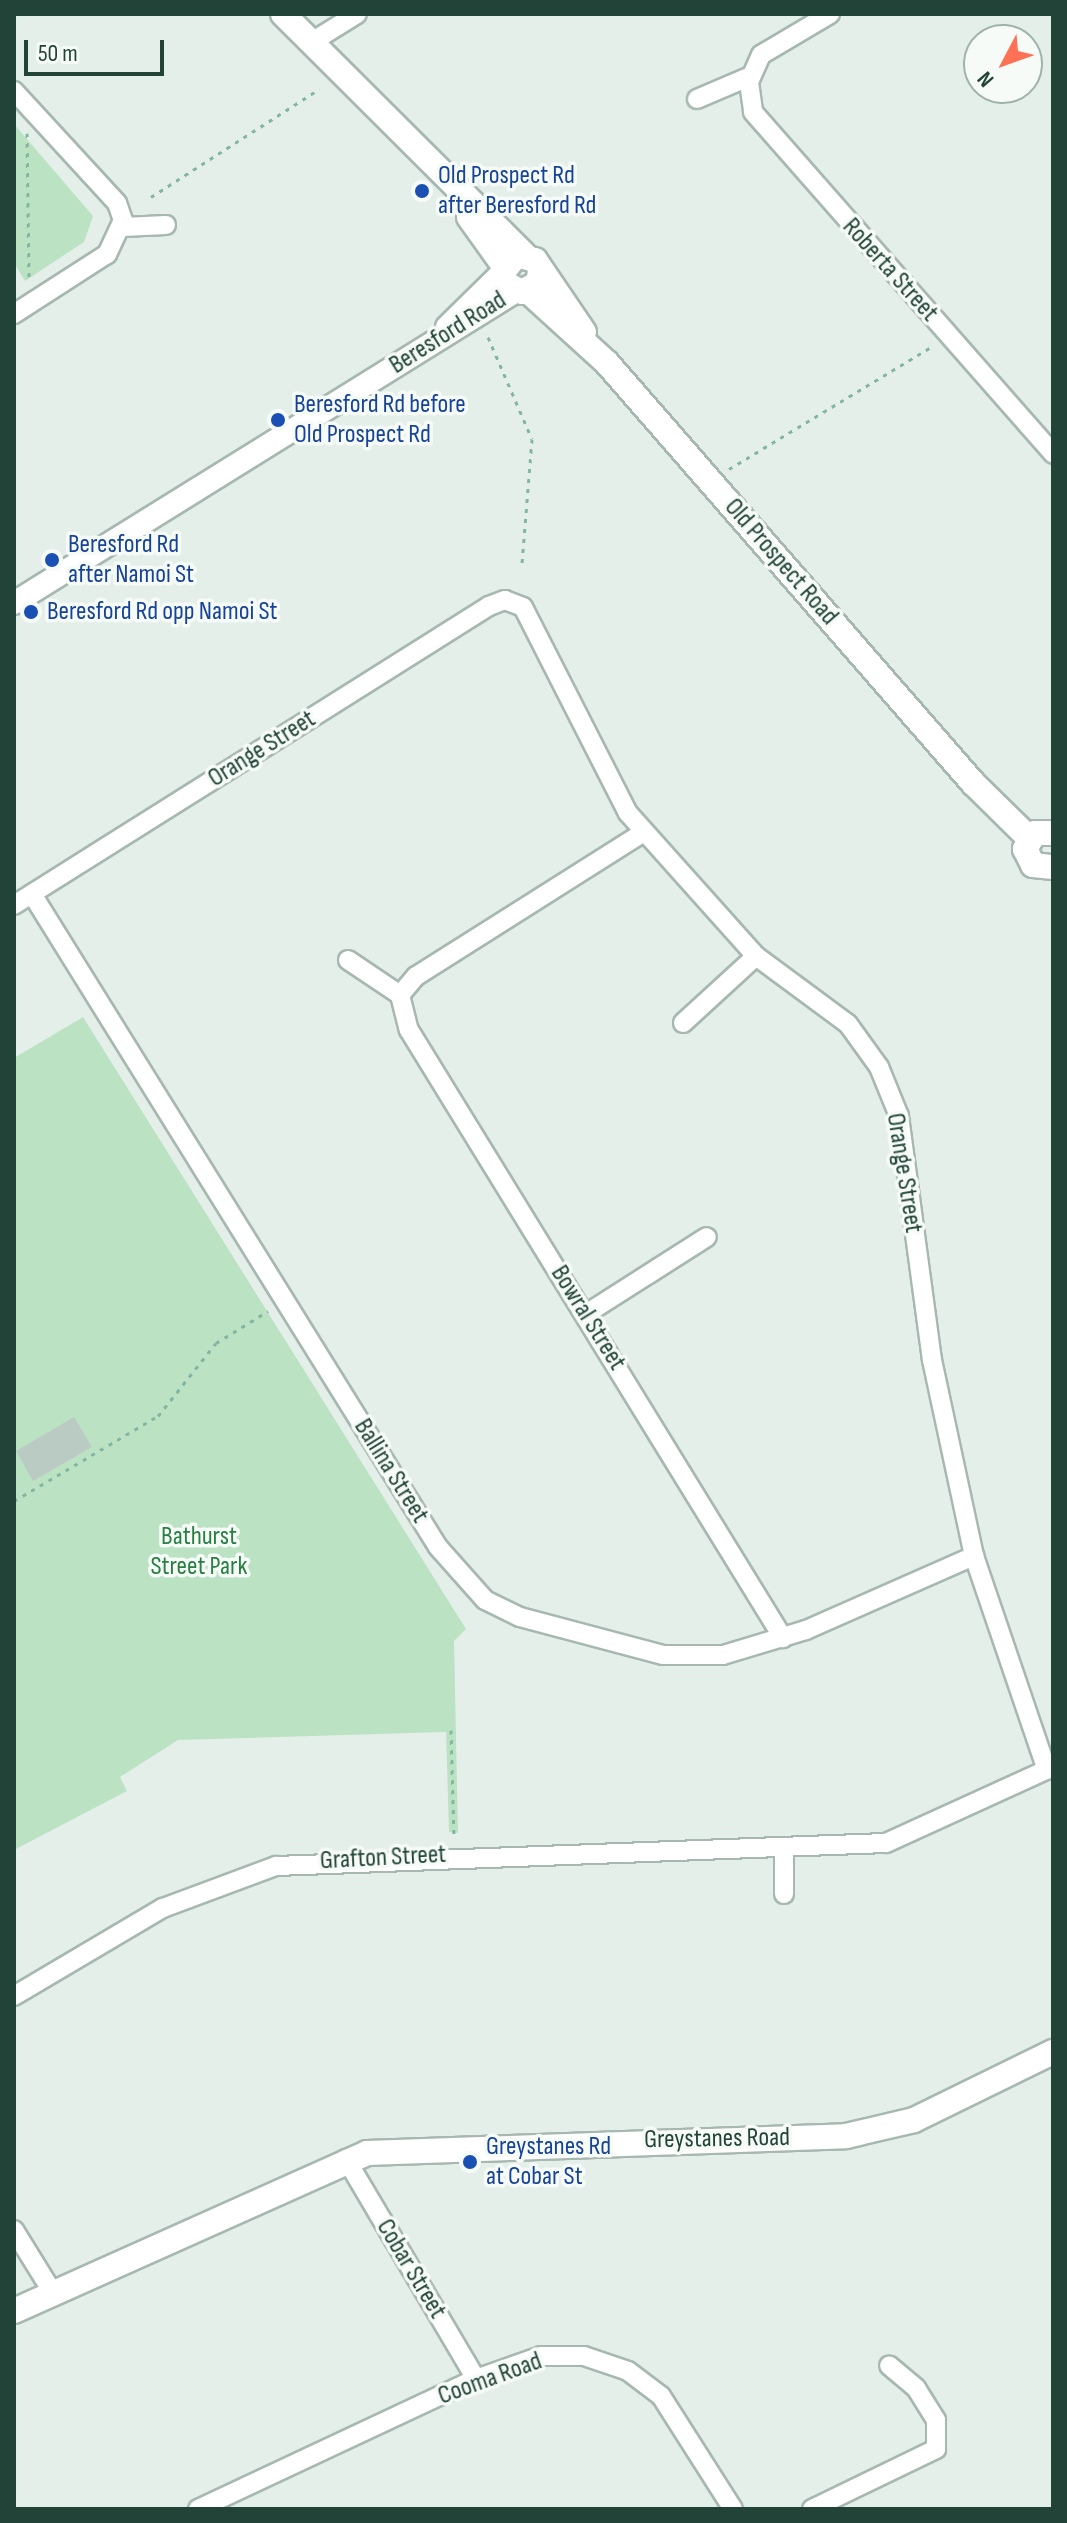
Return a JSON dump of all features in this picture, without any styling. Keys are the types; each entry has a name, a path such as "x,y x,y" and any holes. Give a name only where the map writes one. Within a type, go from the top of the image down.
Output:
{"main road":[{"name":"Old Prospect Road","path":"283,14 444,182 519,274 607,363 973,783 1041,835 1030,862 1053,867"},
{"name":"Greystanes Road","path":"14,2311 346,2159 420,2146 846,2136 914,2120 1053,2052"}],"street":[{"path":"310,43 357,14"},
{"path":"697,99 751,76 767,49 830,14"},
{"name":"Roberta Street","path":"751,76 750,101 760,123 1053,454"},
{"path":"20,97 117,203 123,227 107,254 22,310"},
{"path":"123,227 166,225"},
{"name":"Beresford Road","path":"14,603 447,328 519,274"},
{"name":"Orange Street","path":"14,905 489,606 515,596 532,619 618,797 644,832 756,956 848,1024 879,1067 899,1116 932,1360 974,1556 1050,1768"},
{"path":"348,960 400,995 416,976 644,832"},
{"name":"Ballina Street","path":"32,894 438,1547 485,1600 520,1617 663,1655 723,1655 783,1638 974,1556"},
{"path":"683,1023 756,956"},
{"name":"Bowral Street","path":"400,995 409,1030 783,1638"},
{"path":"586,1314 707,1237"},
{"name":"Grafton Street","path":"14,1996 163,1908 276,1866 414,1855 784,1849 911,1837 1050,1768"},
{"path":"784,1849 784,1894"},
{"name":"Cobar Street","path":"346,2159 476,2379"},
{"path":"14,2230 53,2293"},
{"name":"Cooma Road","path":"198,2509 476,2379 541,2356 584,2356 628,2371 661,2396 733,2509"},
{"path":"812,2509 936,2449 936,2420 916,2388 889,2365"}],"path":[{"path":"151,197 319,89"},
{"path":"20,97 22,310"},
{"path":"488,337 532,439 522,564"},
{"path":"729,469 933,346"},
{"path":"14,1501 158,1416 216,1343 285,1301"},
{"path":"451,1730 454,1838"}],"green space":[{"path":"14,124 93,216 84,242 25,281 14,263"},
{"name":"Bathurst Street Park","path":"83,1017 466,1629 454,1641 458,1833 449,1832 446,1732 178,1740 120,1777 127,1791 14,1850 14,1058"}],"building":[{"path":"74,1417 92,1447 33,1481 16,1451"}],"place":[{"name":"Old Prospect Rd after Beresford Rd","path":"422,191"},
{"name":"Beresford Rd before Old Prospect Rd","path":"278,420"},
{"name":"Beresford Rd after Namoi St","path":"52,560"},
{"name":"Beresford Rd opp Namoi St","path":"31,612"},
{"name":"Greystanes Rd at Cobar St","path":"470,2162"}]}
